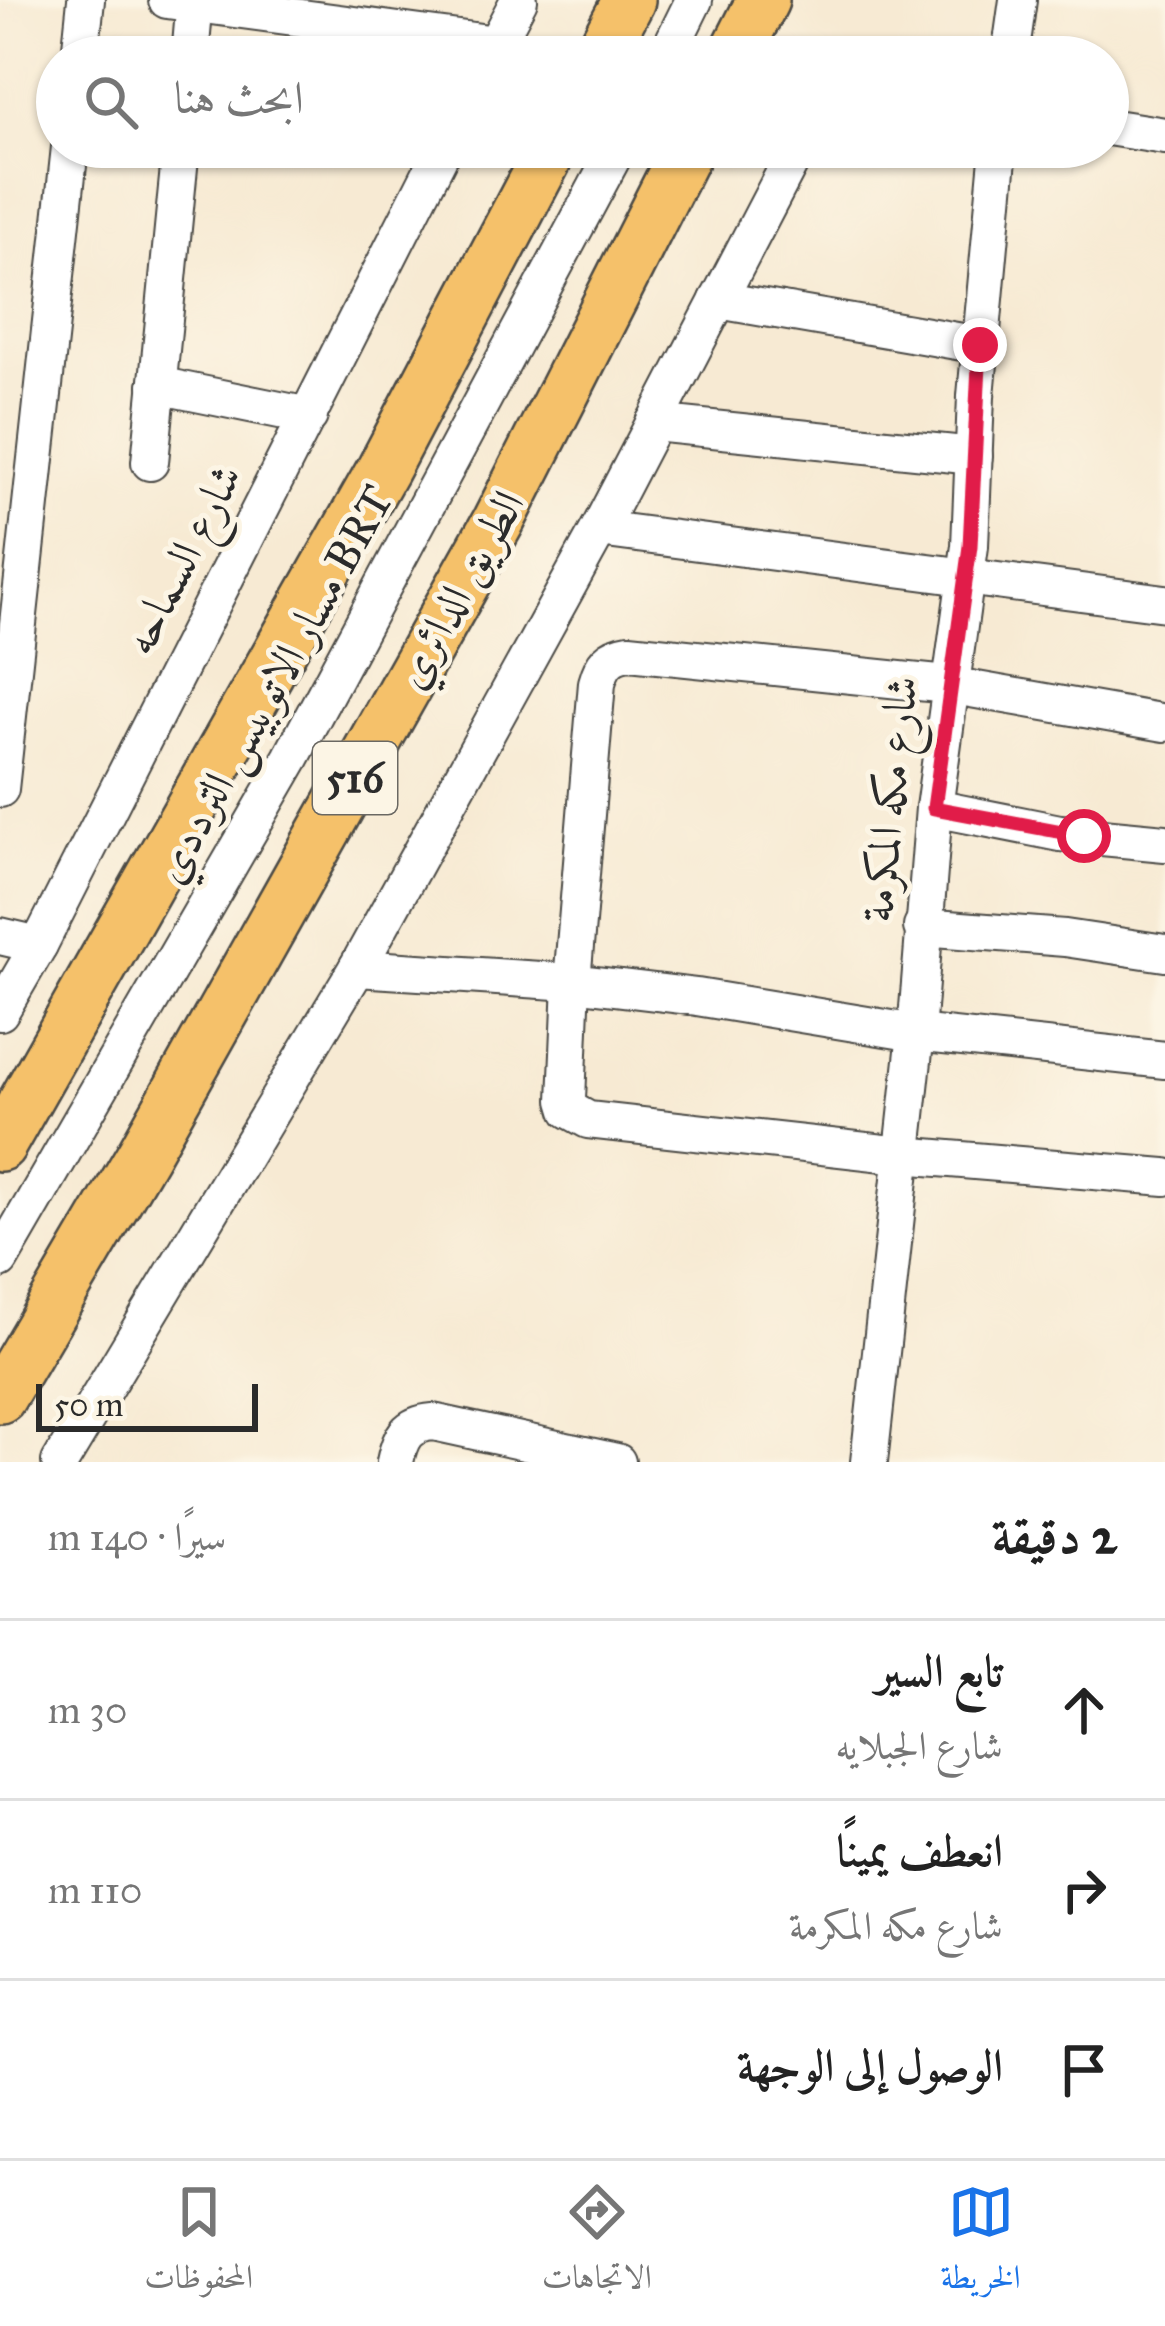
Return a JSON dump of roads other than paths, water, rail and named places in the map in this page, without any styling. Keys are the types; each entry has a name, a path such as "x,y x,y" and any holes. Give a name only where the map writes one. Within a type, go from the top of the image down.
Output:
{"highway":[{"path":"610,36 629,0"},
{"path":"745,36 763,0"},
{"path":"0,1145 383,469 541,168"},
{"name":"الطريق الدائري","path":"0,1397 143,1154 498,522 677,168"}],"street":[{"path":"82,36 86,0"},
{"path":"500,36 519,0"},
{"path":"676,36 694,0"},
{"path":"1013,36 1018,0"},
{"path":"188,36 186,1 418,18 460,36"},
{"path":"1129,126 1164,124"},
{"path":"0,789 68,168"},
{"path":"150,462 179,168"},
{"name":"شارع السماحه","path":"0,1012 39,945 434,168"},
{"name":"مسار الاتوبيس الترددي BRT","path":"0,1260 291,758 607,168"},
{"path":"60,1462 357,968 599,529 787,168"},
{"name":"شارع مكه المكرمة","path":"869,1462 916,1033 934,808 966,576 997,168"},
{"path":"718,300 980,345"},
{"path":"157,385 310,416"},
{"path":"654,423 974,456"},
{"path":"599,529 1165,603"},
{"path":"1165,723 948,685 615,654 606,661 597,683 572,982 568,1100 578,1116 902,1155 1165,1177"},
{"path":"934,808 1060,832 1165,843"},
{"path":"922,927 1065,938 1165,952"},
{"path":"0,936 39,945"},
{"path":"357,968 572,982 916,1033 1165,1060"},
{"path":"395,1462 404,1433 416,1424 469,1428 536,1452 617,1462"}]}
